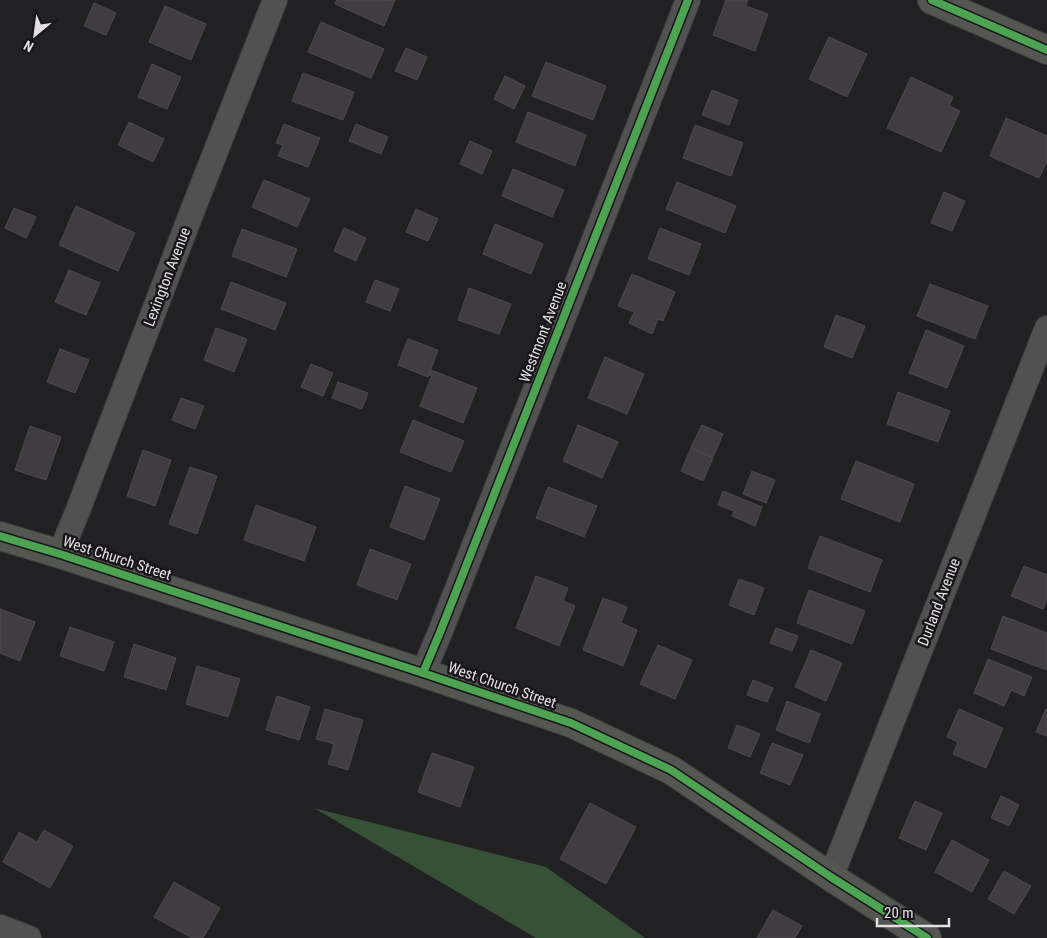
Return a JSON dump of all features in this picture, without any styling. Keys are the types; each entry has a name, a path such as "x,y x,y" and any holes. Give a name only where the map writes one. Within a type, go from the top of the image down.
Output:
{"main road":[{"path":"932,0 1047,50"},
{"name":"West Church Street","path":"0,536 60,554 571,723 671,770 926,938"}],"street":[{"name":"Lexington Avenue","path":"60,554 275,0"},
{"name":"Westmont Avenue","path":"423,673 688,0"},
{"name":"Durland Avenue","path":"831,877 1047,328"},
{"path":"0,927 29,938"}],"green space":[{"path":"314,808 546,867 645,938 536,938"}],"building":[{"path":"337,0 395,0 384,26 335,4"},
{"path":"726,0 748,0 746,6 768,14 755,51 713,35"},
{"path":"94,3 116,13 106,35 84,26"},
{"path":"165,6 206,24 191,60 149,42"},
{"path":"321,22 384,49 371,78 308,52"},
{"path":"829,37 867,54 847,97 809,79"},
{"path":"406,48 427,57 417,80 395,71"},
{"path":"546,62 606,86 593,120 532,96"},
{"path":"152,64 181,77 167,109 138,97"},
{"path":"303,73 354,92 343,120 292,101"},
{"path":"505,76 525,86 514,109 494,99"},
{"path":"911,77 953,97 949,106 960,111 941,152 887,128"},
{"path":"712,90 738,100 729,125 702,115"},
{"path":"528,112 586,135 575,166 516,142"},
{"path":"1006,118 1047,136 1047,161 1039,178 990,156"},
{"path":"129,122 164,139 153,162 118,145"},
{"path":"284,124 320,138 308,167 278,156 283,145 276,143"},
{"path":"356,124 388,137 381,154 349,141"},
{"path":"695,125 743,143 731,176 683,158"},
{"path":"470,141 492,151 482,174 460,164"},
{"path":"513,169 564,190 552,217 502,196"},
{"path":"264,180 310,199 297,227 252,207"},
{"path":"677,182 736,206 725,233 666,209"},
{"path":"944,192 965,201 952,231 931,223"},
{"path":"76,206 135,233 118,271 59,245"},
{"path":"14,208 36,217 26,238 5,228"},
{"path":"416,209 438,219 428,241 406,232"},
{"path":"495,224 543,244 531,274 483,254"},
{"path":"344,228 366,238 356,261 334,251"},
{"path":"660,228 701,244 689,275 648,259"},
{"path":"242,229 297,249 286,277 232,256"},
{"path":"69,270 100,283 86,315 55,302"},
{"path":"632,274 675,292 663,321 658,319 652,334 629,323 634,312 618,306"},
{"path":"375,280 399,289 390,311 366,302"},
{"path":"231,282 286,303 275,330 221,309"},
{"path":"930,284 988,306 975,339 917,316"},
{"path":"469,288 511,304 499,334 458,320"},
{"path":"836,315 865,326 852,358 824,347"},
{"path":"216,328 247,339 234,372 204,360"},
{"path":"926,330 964,346 947,388 909,373"},
{"path":"408,339 438,350 428,377 398,365"},
{"path":"60,349 89,360 75,393 47,382"},
{"path":"605,357 644,374 627,414 588,398"},
{"path":"311,364 333,373 323,396 301,387"},
{"path":"431,370 477,388 463,423 420,406 432,375 429,375"},
{"path":"338,382 368,393 362,409 332,398"},
{"path":"898,392 950,411 938,442 887,424"},
{"path":"181,398 204,406 195,429 172,420"},
{"path":"413,420 464,441 451,472 400,452"},
{"path":"578,425 618,442 602,478 563,461"},
{"path":"702,425 723,434 713,457 691,447"},
{"path":"30,426 61,437 46,480 15,470"},
{"path":"691,448 713,458 703,481 681,471"},
{"path":"143,450 171,460 155,506 127,496"},
{"path":"856,461 914,484 900,522 841,499"},
{"path":"190,467 217,476 197,534 169,524"},
{"path":"752,471 775,480 766,503 743,494"},
{"path":"405,486 440,499 424,540 390,527"},
{"path":"548,487 597,506 584,537 536,518"},
{"path":"723,491 762,507 755,526 732,516 734,511 718,505"},
{"path":"256,505 316,527 304,561 244,540"},
{"path":"820,536 882,560 870,592 808,568"},
{"path":"370,549 411,564 397,600 357,585"},
{"path":"1024,566 1047,575 1047,600 1043,609 1011,596"},
{"path":"536,576 568,588 563,601 575,606 559,646 516,628"},
{"path":"739,579 764,588 754,615 729,605"},
{"path":"809,590 865,611 852,644 797,623"},
{"path":"603,598 627,607 621,623 637,630 623,666 583,650"},
{"path":"0,609 35,622 20,661 0,653"},
{"path":"1003,616 1047,633 1047,670 991,649"},
{"path":"70,627 114,642 104,671 60,656"},
{"path":"776,628 798,636 792,651 770,643"},
{"path":"134,644 176,658 166,690 124,677"},
{"path":"658,645 692,660 675,699 640,684"},
{"path":"811,650 842,663 826,701 795,687"},
{"path":"988,659 1032,677 1024,696 1011,690 1004,706 974,693"},
{"path":"197,666 240,679 228,717 186,704"},
{"path":"753,680 773,688 767,702 747,695"},
{"path":"277,696 310,707 299,740 266,730"},
{"path":"787,701 820,714 809,743 776,730"},
{"path":"325,709 363,720 348,770 328,764 334,744 316,739"},
{"path":"959,709 1003,728 986,768 953,754 958,742 947,737"},
{"path":"1047,709 1047,736 1036,732"},
{"path":"737,725 760,734 750,757 728,748"},
{"path":"772,743 803,755 790,785 760,773"},
{"path":"432,753 474,767 460,807 418,792"},
{"path":"1001,796 1019,805 1009,826 991,818"},
{"path":"915,801 942,813 926,850 899,838"},
{"path":"590,803 636,827 606,884 560,859"},
{"path":"44,830 73,846 50,888 3,862 19,832 37,842"},
{"path":"952,840 989,860 972,892 935,872"},
{"path":"1004,871 1031,886 1014,914 988,899"},
{"path":"174,882 220,908 203,938 192,938 154,917"},
{"path":"773,910 802,926 795,938 757,938"}],"cycle path":[{"path":"423,673 688,0"},
{"path":"932,0 1047,50"},
{"path":"0,536 60,554 571,723 671,770 831,877 927,938"}]}
